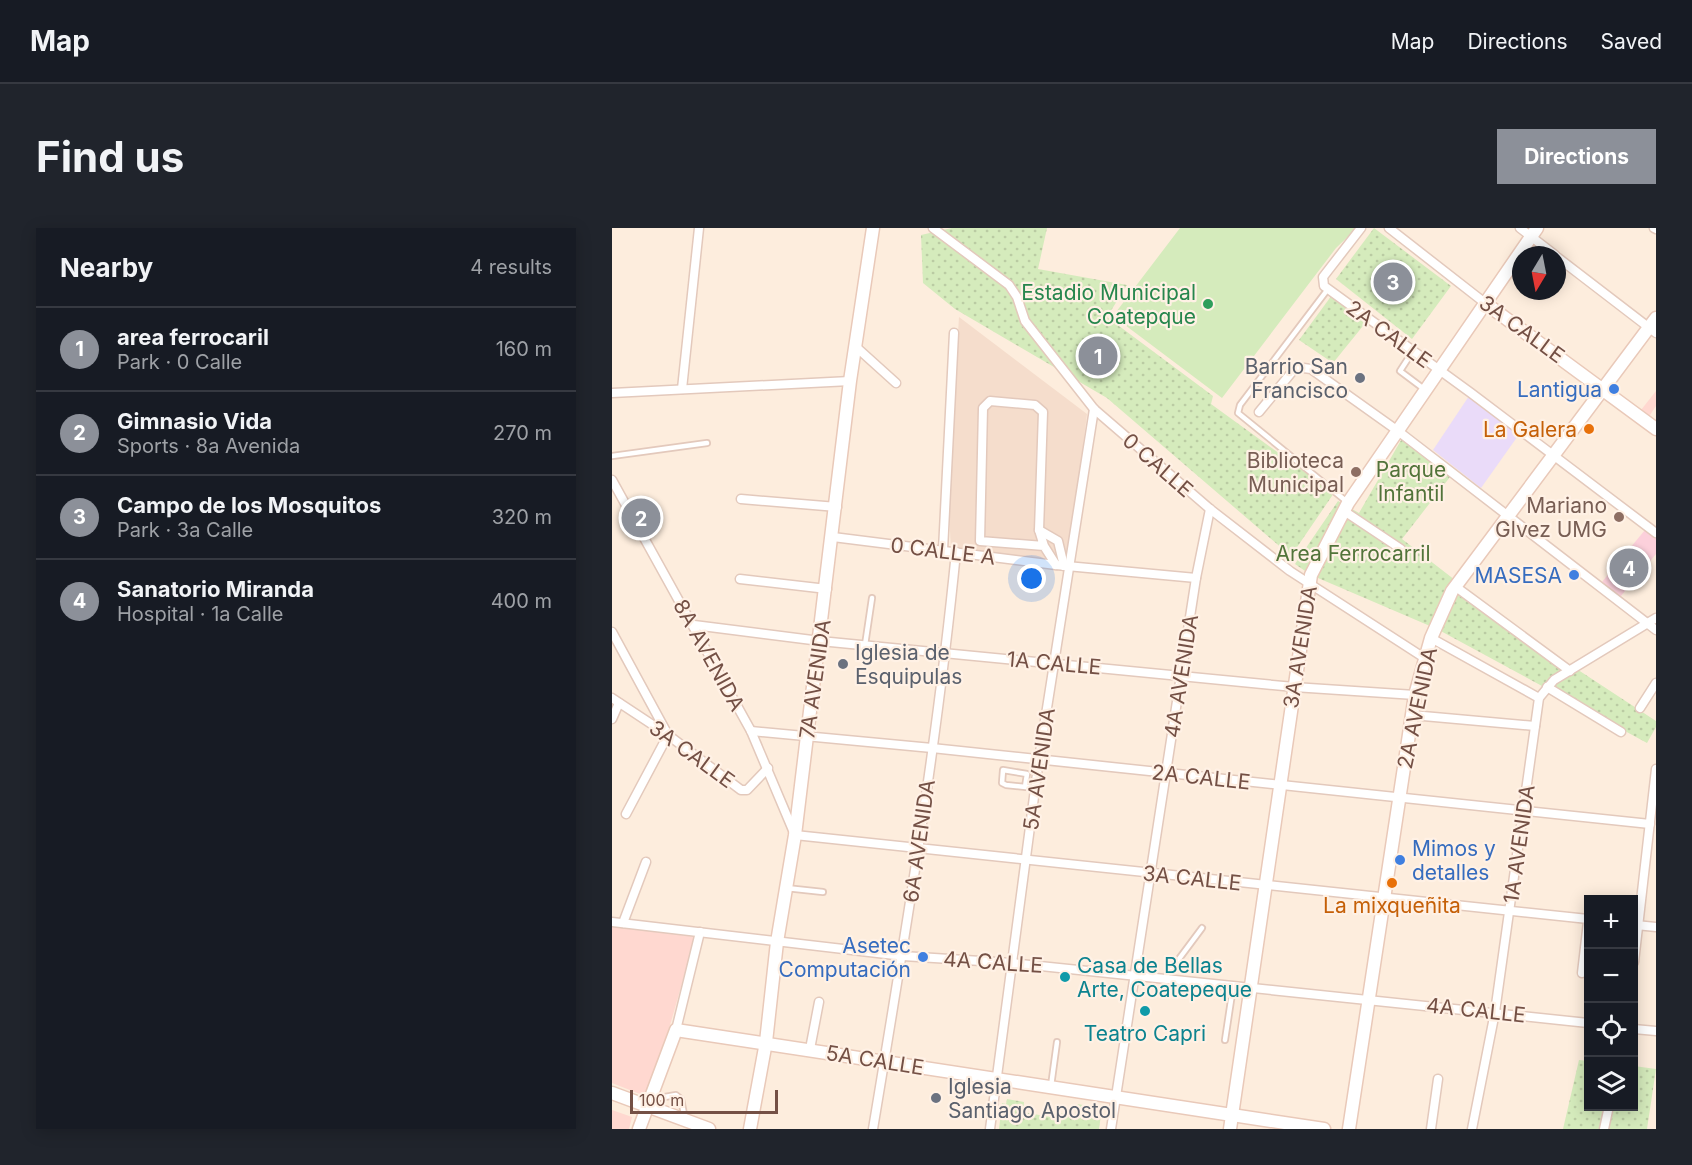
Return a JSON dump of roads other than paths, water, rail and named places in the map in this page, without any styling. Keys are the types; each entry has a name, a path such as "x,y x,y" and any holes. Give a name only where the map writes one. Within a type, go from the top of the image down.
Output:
{"main road":[{"name":"7A AVENIDA","path":"750,1129 766,1042 777,942 795,835 837,507 850,381 873,228"},
{"name":"3A AVENIDA","path":"1230,1129 1311,575 1346,507 1533,232"},
{"name":"3A CALLE","path":"1485,303 1656,429"},
{"name":"2A AVENIDA","path":"1349,1129 1415,695 1431,638 1456,587 1603,389 1654,326"},
{"name":"5A CALLE","path":"676,1030 766,1042 884,1063 997,1077 1324,1129"},
{"path":"639,1129 676,1030"},
{"path":"612,1093 649,1104 709,1129"}],"street":[{"path":"682,389 699,228"},
{"name":"0 CALLE","path":"933,228 1009,285 1017,297 1025,321 1094,409 1210,509 1310,585 1426,659"},
{"path":"1326,288 1323,277 1361,228"},
{"name":"3A CALLE","path":"1389,228 1485,303"},
{"path":"1520,228 1533,232 1546,246"},
{"path":"1566,263 1654,326"},
{"name":"2A CALLE","path":"1326,288 1554,454 1656,533"},
{"path":"943,550 954,333"},
{"path":"855,346 896,382"},
{"path":"1259,412 1296,367 1303,366 1311,369 1398,431 1656,630"},
{"path":"612,393 850,381"},
{"path":"1044,546 980,541 983,408 990,401 1035,405 1043,412 1039,530 1044,546 1063,566"},
{"name":"5A AVENIDA","path":"990,1129 1025,862 1030,788 1039,759 1055,663 1063,566 1094,409"},
{"name":"8A AVENIDA","path":"612,480 751,732 795,835"},
{"path":"741,499 837,507"},
{"path":"1346,507 1401,549"},
{"name":"4A AVENIDA","path":"1111,1129 1196,578 1210,509"},
{"path":"1039,530 1058,541 1063,566"},
{"name":"0 CALLE A","path":"833,537 1063,566 1196,578"},
{"name":"6A AVENIDA","path":"873,1129 903,956 946,653 956,552"},
{"path":"740,579 827,589"},
{"path":"1456,587 1570,671"},
{"name":"1A AVENIDA","path":"1472,1129 1495,1012 1539,698 1547,687 1570,671 1656,618"},
{"name":"1A CALLE","path":"694,625 820,641 1181,674 1294,687 1415,695"},
{"path":"612,632 668,735 626,814"},
{"path":"1431,638 1539,698"},
{"path":"1640,708 1656,683"},
{"path":"1547,687 1622,732"},
{"path":"612,718 615,700"},
{"name":"3A CALLE","path":"615,700 668,735 743,790 768,768"},
{"path":"1412,715 1535,726"},
{"name":"2A CALLE","path":"751,732 932,748 1650,824"},
{"path":"1638,911 1656,769"},
{"name":"3A CALLE","path":"795,835 1025,862 1150,873 1584,921"},
{"path":"622,923 646,862"},
{"name":"4A CALLE","path":"612,922 903,956 1012,963 1584,1023"},
{"path":"1638,926 1656,927"},
{"path":"676,1030 700,932"},
{"path":"1582,973 1585,949"},
{"path":"810,1049 819,1002"},
{"path":"1638,1029 1656,1031"},
{"path":"1431,1129 1438,1079"},
{"path":"1604,1129 1608,1111"}],"lane":[{"path":"1326,288 1240,405 1238,413 1346,507"},
{"path":"1413,351 1400,371 1426,391"},
{"path":"612,456 707,443"},
{"path":"865,645 872,598"},
{"path":"1003,770 1027,774 1030,788 1002,783 1003,770"},
{"path":"786,888 823,892"},
{"path":"1164,979 1202,928"},
{"path":"1225,1040 1233,987"},
{"path":"1051,1086 1057,1042"},
{"path":"649,1104 676,1095 681,1098 686,1121"}],"place":[{"name":"Campo de los Mosquitos","path":"1393,282"},
{"name":"Estadio Municipal Coatepque","path":"1208,304"},
{"name":"area ferrocaril","path":"1098,356"},
{"name":"Barrio San Francisco","path":"1360,378"},
{"name":"Lantigua","path":"1614,389"},
{"name":"La Galera","path":"1589,429"},
{"name":"Biblioteca Municipal","path":"1356,472"},
{"name":"Mariano Glvez UMG","path":"1619,517"},
{"name":"Gimnasio Vida","path":"641,518"},
{"name":"Sanatorio Miranda","path":"1629,568"},
{"name":"MASESA","path":"1574,575"},
{"name":"Iglesia de Esquipulas","path":"843,664"},
{"name":"Mimos y detalles","path":"1400,860"},
{"name":"La mixqueñita","path":"1392,883"},
{"name":"Asetec Computación","path":"923,957"},
{"name":"Casa de Bellas Arte, Coatepeque","path":"1065,977"},
{"name":"Teatro Capri","path":"1145,1011"},
{"name":"Iglesia Santiago Apostol","path":"936,1098"}],"park label":[{"name":"Parque Infantil","path":"1411,481"},
{"name":"Area Ferrocarril","path":"1353,553"}]}
